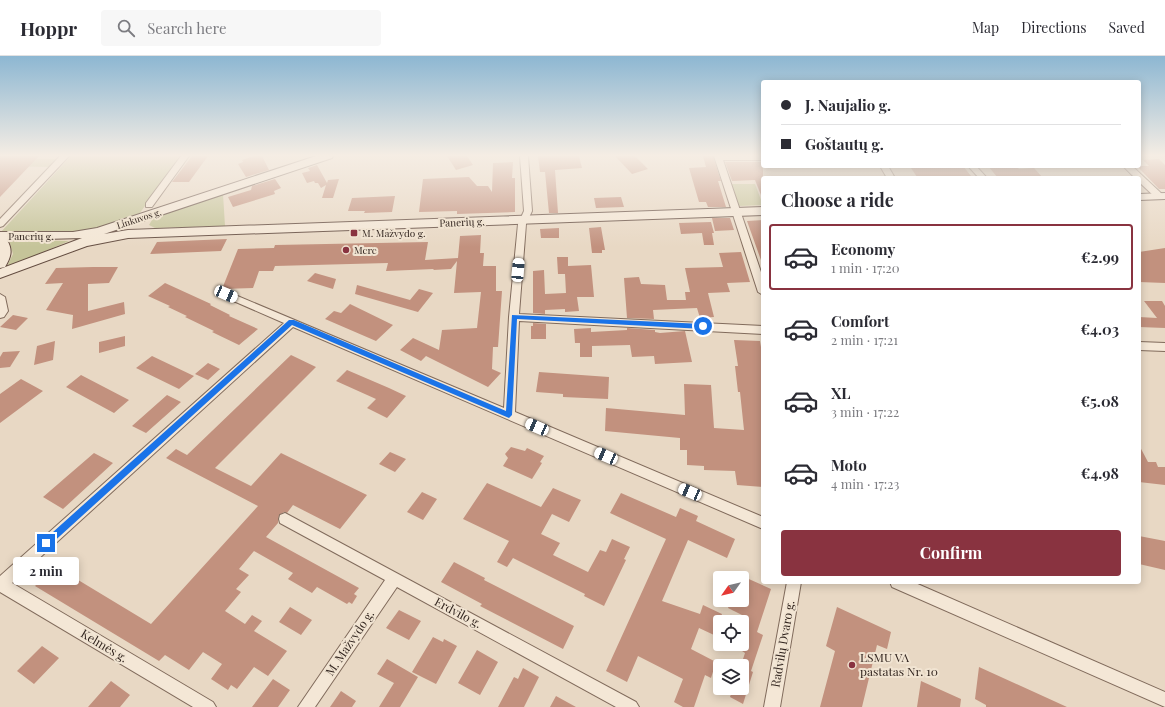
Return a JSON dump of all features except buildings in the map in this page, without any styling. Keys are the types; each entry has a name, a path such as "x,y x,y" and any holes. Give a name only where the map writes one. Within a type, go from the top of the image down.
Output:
{"street":[{"path":"0,224 36,186"},
{"path":"149,232 146,225 151,210 166,186"},
{"name":"Linkuvos g.","path":"63,236 99,232 151,210 228,186"},
{"path":"509,415 514,317 522,224 528,211 526,186"},
{"path":"728,186 761,286"},
{"path":"1151,186 1162,196"},
{"path":"1141,197 1162,196"},
{"name":"Panerių g.","path":"113,235 149,232 761,211"},
{"name":"Linkuvos g.","path":"0,274 70,247 113,235"},
{"name":"Panerių g.","path":"0,237 63,236"},
{"path":"0,237 5,249 5,255 0,264"},
{"path":"226,294 761,522"},
{"path":"0,297 3,311 0,314"},
{"path":"514,317 761,330"},
{"path":"0,585 292,322"},
{"path":"1141,346 1165,347"},
{"name":"Erdvilo g.","path":"285,519 631,707"},
{"name":"M. Mažvydo g.","path":"306,707 394,579"},
{"name":"Radvilų Dvaro g.","path":"772,707 794,584"},
{"path":"902,584 1165,700"},
{"name":"Kelmės g.","path":"0,585 208,707"}],"green space":[{"path":"43,186 159,186 137,217 106,227 76,232 0,233"},
{"path":"732,186 756,186 761,200 761,205 739,206"},
{"path":"223,194 225,226 155,228 149,225 157,216"},
{"path":"9,240 69,241 6,268 13,254"}],"place":[{"name":"M. Mažvydo g.","path":"354,233"},
{"name":"Mere","path":"346,250"},
{"name":"LSMU VA pastatas Nr. 10","path":"852,665"}],"route":[{"path":"46,543 292,322 509,415 513,362 514,317 703,326"}]}
